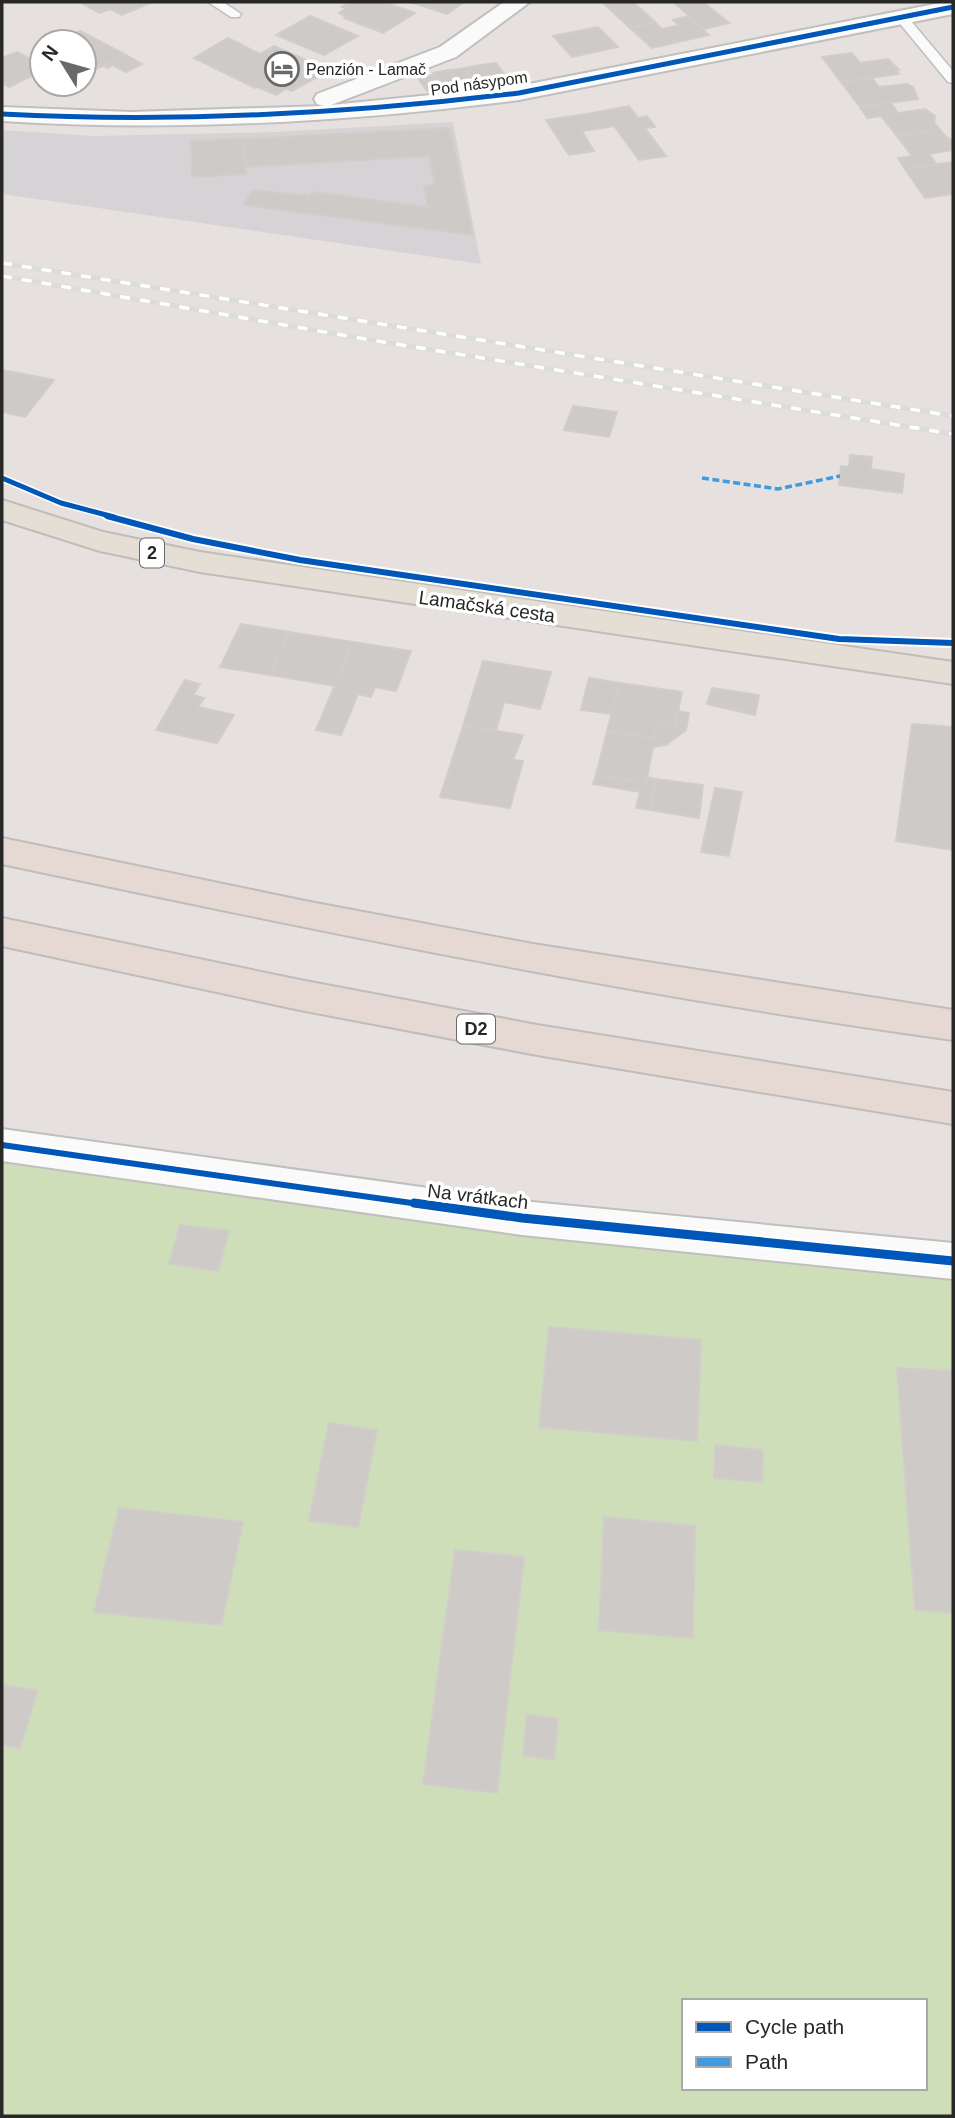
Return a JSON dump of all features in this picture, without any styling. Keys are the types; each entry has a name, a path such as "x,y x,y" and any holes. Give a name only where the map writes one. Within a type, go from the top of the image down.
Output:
{"highway":[{"path":"2,851 305,915 520,956 953,1026"},
{"name":"D2","path":"2,932 300,995 537,1040 953,1108"}],"main road":[{"name":"Lamačská cesta","path":"9,517 155,554 281,575 953,673"}],"street":[{"path":"275,116 336,96 449,52 519,2"},
{"name":"Pod násypom","path":"2,114 79,120 167,121 449,103 519,93 953,7"},
{"name":"Na vrátkach","path":"2,1145 509,1216 953,1261"}],"lane":[{"path":"214,2 235,14"},
{"path":"901,17 953,79"}],"shaded area":[{"path":"453,122 481,264 2,194 2,130 93,136 276,132"}],"green space":[{"path":"2,1145 326,1192 953,1261 953,2116 2,2116"}],"building":[{"path":"152,2 122,15 110,9 100,13 81,3"},
{"path":"342,2 384,2 415,13 383,33 344,18 347,17 339,13 347,8 342,7 347,3"},
{"path":"410,2 464,2 447,14"},
{"path":"602,2 633,2 655,22 630,28"},
{"path":"673,2 703,2 729,23 705,29"},
{"path":"310,16 358,36 324,55 276,35"},
{"path":"688,16 709,35 652,48 630,28 655,22 662,29 679,25 673,20"},
{"path":"598,27 618,47 572,57 553,36"},
{"path":"228,38 260,54 274,46 330,70 292,91 286,89 276,95 255,88 194,58"},
{"path":"98,40 126,55 98,68"},
{"path":"17,52 28,58 28,78 9,87 2,83 2,58"},
{"path":"852,53 860,63 888,59 899,70 896,70 899,74 841,82 822,57"},
{"path":"126,55 142,64 126,72 113,65 108,68 103,66"},
{"path":"496,63 508,79 491,81 480,65"},
{"path":"480,65 491,81 476,84 465,68"},
{"path":"465,68 476,84 461,86 449,70"},
{"path":"449,70 461,86 445,88 433,73"},
{"path":"434,75 445,88 427,91 417,77"},
{"path":"872,78 879,87 907,84 913,87 918,99 860,107 841,82"},
{"path":"891,103 898,113 925,109 935,116 934,122 940,130 897,136 881,116 867,118 860,107"},
{"path":"629,106 638,118 647,116 655,127 645,128 666,156 639,160 614,126 597,129 587,114"},
{"path":"587,114 597,129 582,131 594,151 569,155 546,120"},
{"path":"450,128 473,235 244,205 252,190 310,196 312,192 428,207 424,186 435,185 429,156 245,167 243,139"},
{"path":"940,130 953,140 953,150 929,154 937,165 905,169 898,158 912,156 897,136"},
{"path":"244,138 246,174 192,177 191,141"},
{"path":"953,162 953,194 925,198 905,169"},
{"path":"2,370 54,380 25,417 2,412"},
{"path":"573,406 617,412 609,437 564,430"},
{"path":"850,455 872,457 871,469 904,474 902,493 839,485 841,466 849,467"},
{"path":"241,624 289,632 270,675 220,667"},
{"path":"289,632 353,642 335,686 270,675"},
{"path":"353,642 411,651 396,691 375,687 371,697 358,694 341,735 316,730"},
{"path":"483,661 551,672 540,709 504,702 496,731 463,726"},
{"path":"589,678 620,683 612,714 581,710"},
{"path":"185,680 200,684 193,695 204,698 198,707 234,715 217,743 156,730"},
{"path":"620,683 682,692 675,726 658,724 654,738 607,731"},
{"path":"712,688 759,695 755,715 707,704"},
{"path":"678,711 689,713 686,730 666,745 653,747 646,783 596,775 607,731 654,738 658,724 675,726"},
{"path":"912,724 953,727 953,850 896,841"},
{"path":"463,726 523,735 513,760 523,761 510,808 440,797"},
{"path":"596,775 646,783 647,777 656,779 650,810 636,808 640,792 593,784"},
{"path":"656,779 703,785 699,818 650,810"},
{"path":"715,788 742,792 729,856 701,852"},
{"path":"180,1225 229,1231 218,1271 169,1264"},
{"path":"549,1327 701,1340 697,1441 539,1427"},
{"path":"897,1368 953,1371 953,1613 915,1610"},
{"path":"329,1423 377,1430 358,1527 309,1521"},
{"path":"715,1445 763,1450 762,1482 714,1478"},
{"path":"119,1508 243,1522 221,1625 94,1612"},
{"path":"604,1517 695,1526 693,1638 599,1630"},
{"path":"455,1550 524,1557 497,1793 423,1784"},
{"path":"2,1685 37,1691 20,1748 3,1745 2,1748"},
{"path":"527,1714 558,1719 554,1760 523,1755"}],"railway":[{"path":"2,263 953,416"},
{"path":"2,276 371,340 953,434"}],"marked path":[{"path":"702,478 778,489 840,476"}],"cycle path":[{"path":"2,114 196,119 325,113 454,101 519,93 953,7"},
{"path":"2,478 61,503 193,539 300,560 839,639 953,643"},
{"path":"2,1145 522,1218 953,1261"}],"place":[{"name":"Penzión - Lamač","path":"282,69"}]}
